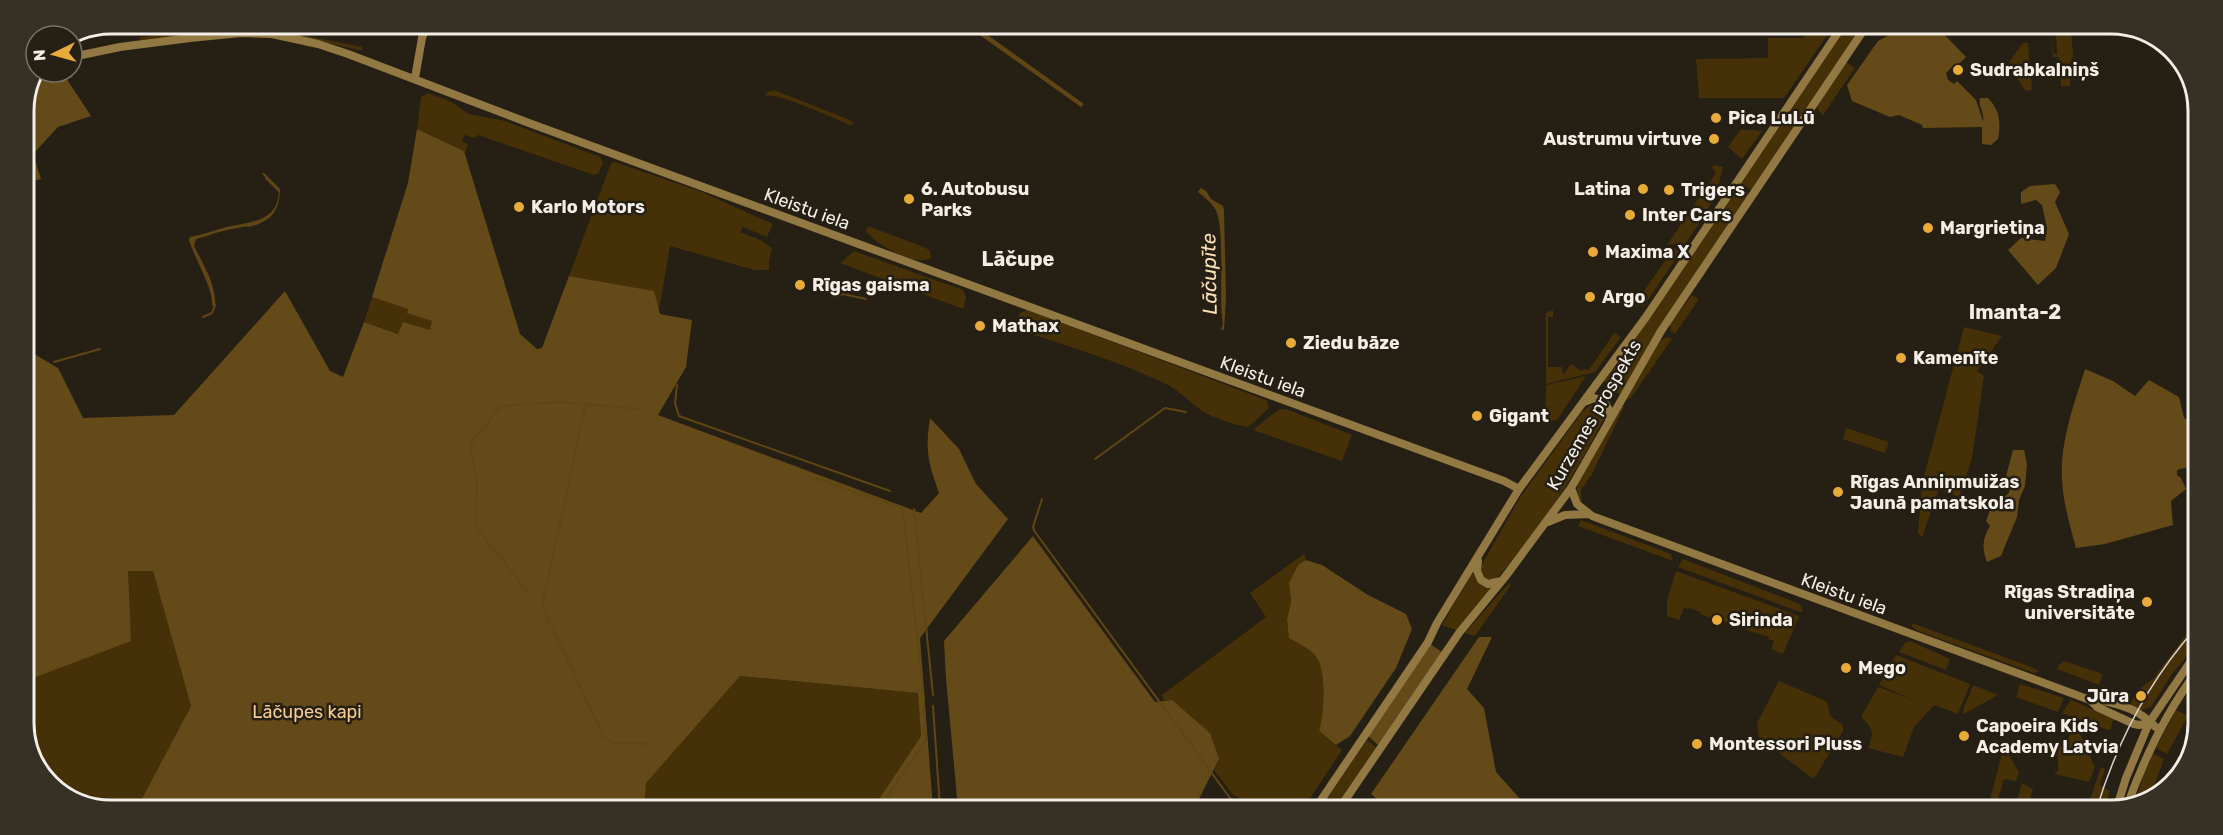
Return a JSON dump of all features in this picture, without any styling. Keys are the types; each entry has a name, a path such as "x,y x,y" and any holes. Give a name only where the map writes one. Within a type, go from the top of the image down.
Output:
{"main road":[{"name":"Kleistu iela","path":"84,54 120,47 232,34"},
{"name":"Kleistu iela","path":"272,34 318,44 415,78 529,123 1494,477 1519,489"},
{"path":"415,78 424,34"},
{"name":"Kurzemes prospekts","path":"1321,800 1428,642 1449,602 1479,557 1519,489 1646,317 1837,34"},
{"name":"Kurzemes prospekts","path":"1345,800 1455,638 1502,581 1571,488 1661,331 1861,34"},
{"path":"1581,404 1590,399 1604,401 1610,412 1608,422"},
{"path":"1571,488 1577,504 1589,514"},
{"name":"Kleistu iela","path":"1546,523 1565,515 1589,514 2090,700 2097,707 2134,724 2149,723 2160,730"},
{"path":"1479,557 1477,571 1481,580 1488,584 1502,581"},
{"path":"2119,800 2149,723 2188,665"},
{"path":"2130,798 2138,775 2160,730 2188,685"}],"shaded area":[{"path":"162,34 204,34 140,40 140,37"},
{"path":"289,34 362,47 363,51"},
{"path":"978,34 986,34 1084,104 1081,107"},
{"path":"1804,34 1828,34 1784,98 1699,98 1696,59 1768,58 1768,38 1804,38"},
{"path":"1841,34 1857,34 1752,190 1740,183"},
{"path":"2056,34 2071,34 2073,56 2070,63 2070,86 2061,86 2059,57 2053,57 2051,35 2054,54 2057,54"},
{"path":"2023,43 2028,43 2030,71 2028,77 2031,78 2032,90 2026,91 2009,62"},
{"path":"1846,62 1855,68 1823,115 1818,110 1818,104"},
{"path":"774,90 850,120 854,124 850,125 782,98 765,96 767,92"},
{"path":"428,93 450,101 469,114 505,121 600,157 603,163 598,174 594,175 478,135 475,138 464,135 462,142 468,144 465,154 464,151 417,129 421,97"},
{"path":"1741,129 1762,131 1742,159 1728,147"},
{"path":"615,162 702,192 773,224 767,237 743,227 740,232 772,248 769,270 754,270 670,246 659,310 653,291 569,276 611,163"},
{"path":"1716,165 1723,167 1716,196 1703,218 1683,247 1677,244 1667,245 1716,173 1711,167"},
{"path":"264,173 280,189 275,211 269,218 254,225 196,239 194,246 212,283 215,307 212,305 210,291 189,240 190,237 262,219 268,215 274,209 279,190 262,174"},
{"path":"1738,186 1749,193 1652,339 1621,394 1614,392 1603,380"},
{"name":"Lāčupīte","path":"1201,188 1211,199 1223,206 1224,210 1226,298 1224,330 1221,329 1223,324 1221,246 1218,218 1213,206 1198,192"},
{"path":"868,226 926,248 930,251 931,258 915,260 896,253 871,237 866,231"},
{"path":"1674,248 1681,251 1644,306 1633,305 1632,300 1637,301"},
{"path":"854,251 963,290 966,297 963,309 840,263"},
{"path":"1692,295 1699,299 1675,334 1671,332 1670,324"},
{"path":"372,297 408,309 408,313 433,321 430,331 399,334 364,322"},
{"path":"1028,310 1266,400 1268,409 1248,427 1217,418 1201,410 1179,392 1146,375 1090,353 1014,328 1020,313"},
{"path":"1553,310 1553,317 1548,317 1548,367 1562,367 1563,375 1571,364 1581,371 1585,369 1588,371 1614,333 1621,337 1595,372 1546,384 1546,313"},
{"path":"1964,327 2002,336 1977,371 1984,376 1972,458 1959,497 1939,489 1922,537 1918,533 1922,484"},
{"path":"1667,337 1672,339 1630,399 1627,399 1660,341"},
{"path":"1586,376 1557,420 1545,422 1546,385"},
{"path":"1597,404 1604,409 1605,417 1556,500 1498,577 1494,580 1484,578 1480,570 1482,564 1521,496 1582,412 1589,406"},
{"path":"1623,405 1592,474 1581,490 1582,503 1577,495 1578,484"},
{"path":"1286,409 1352,435 1342,461 1253,430 1278,410"},
{"path":"1846,428 1889,442 1885,453 1843,439"},
{"path":"1581,520 1671,554 1673,561 1578,526"},
{"path":"1304,554 1306,560 1298,565 1289,583 1291,601 1287,620 1289,637 1316,657 1322,672 1324,693 1319,731 1342,750 1309,800 1242,800 1233,795 1214,770 1219,759 1172,700 1164,701 1162,695 1266,617 1250,593"},
{"path":"1683,559 1800,604 1803,611 1800,612 1678,567"},
{"path":"128,571 153,571 191,706 141,800 96,799 86,796 64,785 50,771 36,739 35,676"},
{"path":"1676,571 1799,616 1783,654 1771,649 1774,641 1768,639 1769,637 1712,616 1711,618 1689,608 1684,608 1679,620 1667,616 1667,600"},
{"path":"1472,573 1481,585 1493,588 1459,631 1442,625"},
{"path":"1508,584 1511,585 1475,636 1465,633"},
{"path":"1912,623 2039,671 2034,673 1918,631 1912,627"},
{"path":"2188,632 2188,655 2172,674 2151,707 2139,711 2129,707 2135,695 2143,698 2146,693 2139,689 2153,679"},
{"path":"1910,641 1950,659 1946,670 1899,652 1905,643"},
{"path":"1896,655 1970,684 1958,714 1934,705 1914,727 1903,757 1868,748 1872,731 1861,717 1878,687 1913,700 1879,685"},
{"path":"2064,661 2103,674 2099,685 2057,669"},
{"path":"739,676 919,693 921,736 878,800 644,800 645,783"},
{"path":"1779,681 1826,701 1830,716 1843,725 1843,731 1815,777 1812,778 1759,738 1757,723"},
{"path":"2020,684 2064,698 2058,712 2016,697"},
{"path":"1973,685 1998,695 1964,714 1963,710"},
{"path":"2071,700 2108,716 2117,717 2111,729 2108,730 2062,713"},
{"path":"2176,710 2188,716 2167,754 2156,748"},
{"path":"2072,723 2076,725 2095,767 2089,782 2054,774 2058,770 2058,756 2050,749 2052,744 2066,742 2072,731 2070,730"},
{"path":"1367,740 1376,747 1341,800 1326,800"},
{"path":"2003,750 2006,750 2019,772 2016,781 2004,779 1998,799 2002,800 1990,800"},
{"path":"2153,753 2164,759 2153,788 2137,796"},
{"path":"2101,767 2105,769 2100,785 2110,791 2107,800 2090,800"},
{"path":"2022,783 2033,789 2030,800 2017,800"}],"green space":[{"path":"1891,34 1944,34 1966,57 1946,73 1948,80 1954,84 1957,81 1976,100 1983,121 1980,98 1988,98 1997,112 1998,139 1991,145 1982,144 1982,127 1923,128 1922,125 1899,115 1890,117 1852,101 1847,85 1878,41"},
{"path":"39,84 70,84 91,116 58,127 34,153 36,96"},
{"name":"Lāčupes kapi","path":"417,129 464,151 520,334 537,349 542,348 569,276 654,291 660,314 692,320 686,367 658,415 921,513 939,493 928,456 930,418 959,449 976,484 1008,519 920,638 932,800 878,800 921,736 918,693 740,676 646,783 645,800 141,800 191,706 153,571 128,571 131,641 35,677 34,354 58,368 83,418 174,415 285,291 330,371 343,377 364,322 398,334 403,322 430,330 432,321 407,313 408,309 372,297 408,183"},
{"path":"34,157 41,179 34,181"},
{"path":"2055,184 2060,192 2055,202 2069,234 2056,268 2038,285 2008,250 2021,238 2045,241 2047,228 2042,205 2036,200 2021,204 2021,192 2030,186"},
{"path":"2085,369 2113,381 2135,396 2149,380 2179,397 2184,418 2188,420 2188,467 2177,470 2177,475 2186,489 2171,501 2173,525 2105,544 2076,548 2067,514 2062,479 2063,451"},
{"path":"2013,450 2024,450 2027,464 2025,486 2019,500 2017,517 2001,556 1987,562 1984,544 1985,535 1990,526 1986,521 1991,507 2008,494 2012,486 2005,480"},
{"path":"1033,536 1155,702 1172,700 1210,733 1219,759 1198,800 957,800 944,641"},
{"path":"1306,560 1322,565 1368,595 1406,614 1412,629 1396,668 1350,736 1336,745 1319,731 1324,693 1322,672 1316,657 1304,646 1289,638 1287,620 1291,601 1289,583 1298,565"},
{"path":"1479,637 1492,637 1467,689 1484,708 1496,772 1521,800 1378,800 1371,794"},
{"path":"1430,644 1442,652 1378,745 1368,736"}],"waterway":[{"path":"266,178 279,191"},
{"path":"248,226 259,223"},
{"path":"836,297 843,294 866,299"},
{"path":"203,317 212,313 215,305"},
{"path":"54,362 100,349"},
{"path":"677,385 675,403 679,416 890,491"},
{"path":"528,592 476,527 477,482 471,450 472,441 501,406 560,402 640,409"},
{"path":"586,404 542,605 603,736 614,743 648,744"},
{"path":"1095,459 1165,408 1186,412"},
{"path":"815,478 900,507 903,511 924,699"},
{"path":"1042,499 1033,527 1035,532 1233,800"},
{"path":"914,509 933,695"},
{"path":"933,706 939,800"},
{"path":"885,800 926,740 924,707"}],"tram line":[{"path":"2100,800 2113,762 2136,714 2163,670 2188,637"}],"place":[{"name":"Sudrabkalniņš","path":"1958,70"},
{"name":"Pica LuLū","path":"1716,118"},
{"name":"Austrumu virtuve","path":"1714,139"},
{"name":"Latina","path":"1643,189"},
{"name":"Trigers","path":"1669,190"},
{"name":"6. Autobusu Parks","path":"909,199"},
{"name":"Karlo Motors","path":"519,207"},
{"name":"Inter Cars","path":"1630,215"},
{"name":"Margrietiņa","path":"1928,228"},
{"name":"Maxima X","path":"1593,252"},
{"name":"Rīgas gaisma","path":"800,285"},
{"name":"Argo","path":"1590,297"},
{"name":"Mathax","path":"980,326"},
{"name":"Ziedu bāze","path":"1291,343"},
{"name":"Kamenīte","path":"1901,358"},
{"name":"Gigant","path":"1477,416"},
{"name":"Rīgas Anniņmuižas Jaunā pamatskola","path":"1838,492"},
{"name":"Rīgas Stradiņa universitāte","path":"2147,602"},
{"name":"Sirinda","path":"1717,620"},
{"name":"Mego","path":"1846,668"},
{"name":"Jūra","path":"2141,696"},
{"name":"Capoeira Kids Academy Latvia","path":"1964,736"},
{"name":"Montessori Pluss","path":"1697,744"}],"district":[{"name":"Lāčupe","path":"1018,259"},
{"name":"Imanta-2","path":"2015,312"}]}
